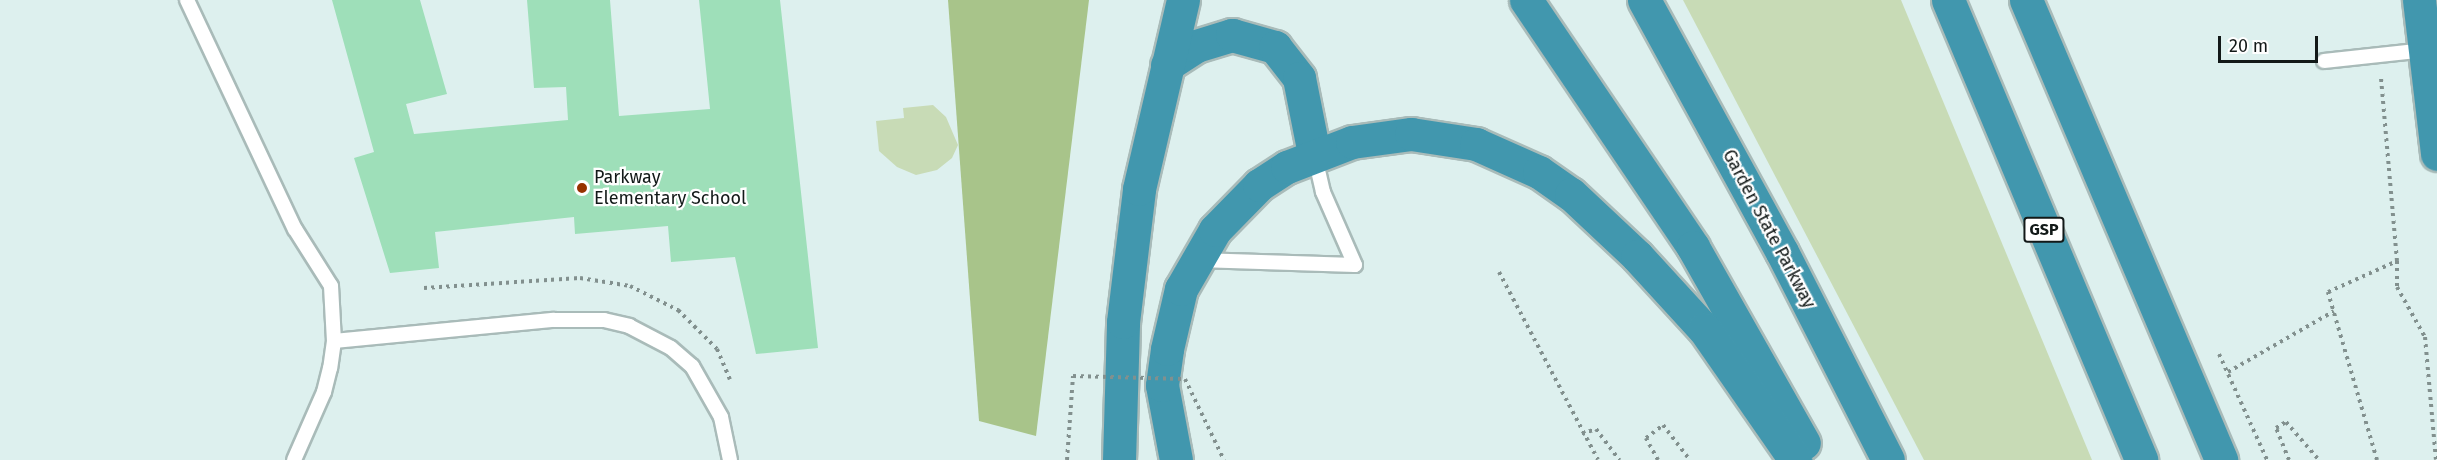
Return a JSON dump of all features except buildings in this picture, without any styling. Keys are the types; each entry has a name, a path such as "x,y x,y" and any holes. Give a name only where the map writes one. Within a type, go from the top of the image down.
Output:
{"highway":[{"path":"1119,460 1120,380 1130,258 1139,189 1184,0"},
{"path":"1526,0 1699,257 1763,364 1813,460"},
{"name":"Garden State Parkway","path":"1644,0 1782,252 1888,460"},
{"name":"GSP","path":"1948,0 2141,460"},
{"path":"2026,0 2221,460"},
{"path":"2419,0 2437,154"},
{"path":"1167,65 1196,46 1232,35 1275,47 1299,78 1314,154"},
{"path":"1176,460 1162,385 1172,320 1196,260 1235,206 1258,185 1314,154 1352,142 1411,134 1476,144 1539,172 1578,200 1674,294 1704,329 1795,460"}],"lane":[{"path":"187,0 290,219 331,286 334,341 324,392 294,460"},
{"path":"2324,62 2425,50"},
{"path":"1196,260 1355,265 1323,192 1314,154"},
{"path":"334,341 554,320 585,319 629,326 671,348 692,366 720,417 730,460"}],"path":[{"path":"2378,57 2397,261 2397,287 2425,337 2436,460"},
{"path":"2377,460 2328,292 2397,261"},
{"path":"1499,272 1582,434 1598,460"},
{"path":"2228,372 2334,311"},
{"path":"2219,354 2267,460"},
{"path":"1067,460 1073,376 1185,379 1224,460"},
{"path":"2289,460 2276,428 2286,422 2319,460"},
{"path":"1658,460 1646,438 1663,425 1690,460"},
{"path":"1582,434 1596,429 1619,460"}],"green space":[{"path":"948,0 1089,0 1036,436 979,421"},
{"path":"1683,0 1901,0 2092,460 1924,460"},
{"path":"933,105 946,117 958,145 952,158 937,170 916,175 897,167 879,151 876,121 904,118 903,108"}],"place":[{"name":"Parkway Elementary School","path":"582,188"}]}
